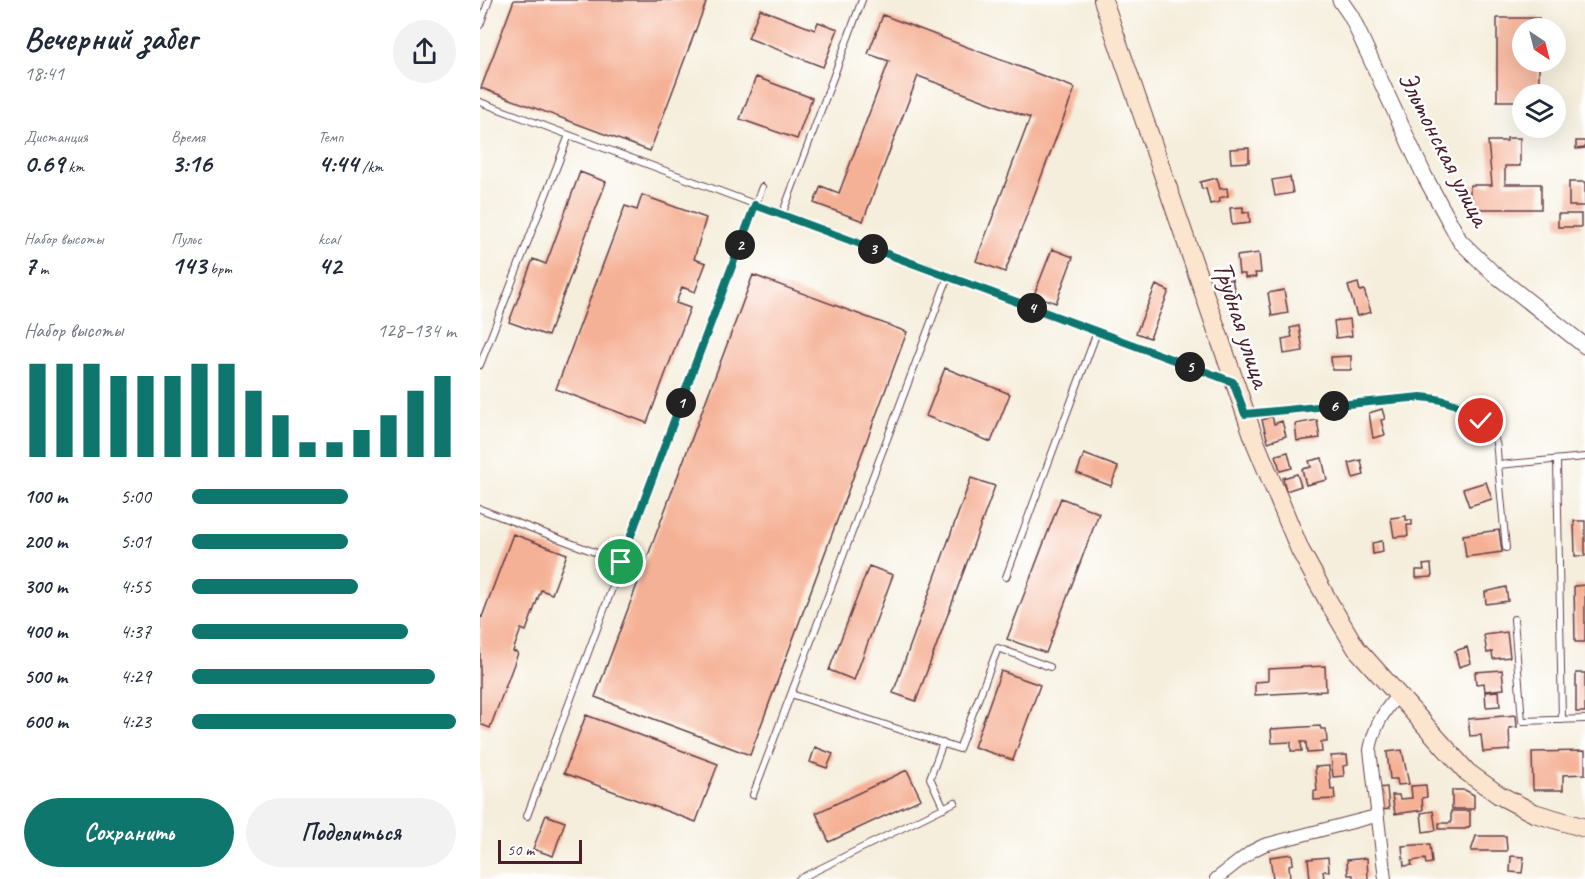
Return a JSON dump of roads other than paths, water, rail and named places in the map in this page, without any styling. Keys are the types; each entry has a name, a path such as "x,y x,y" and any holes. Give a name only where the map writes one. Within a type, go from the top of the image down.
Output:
{"main road":[{"path":"1087,0 1105,7"},
{"name":"Трубная улица","path":"1105,7 1245,414 1300,550 1356,648 1467,772 1482,784 1534,813 1585,828"}],"street":[{"name":"Эльтонская улица","path":"1340,0 1351,16 1424,175 1460,241 1493,273 1585,346"},
{"path":"1385,879 1370,750 1373,732 1383,712 1397,696"},
{"path":"1216,879 1252,851 1264,845 1376,816"}],"lane":[{"path":"480,25 489,0"},
{"path":"782,214 862,0"},
{"path":"480,102 1233,382"},
{"path":"480,365 568,135"},
{"path":"526,816 762,187"},
{"path":"753,795 948,277"},
{"path":"1006,577 1097,332"},
{"path":"1245,414 1421,397 1444,399 1463,406 1492,432 1496,445 1506,548"},
{"path":"1498,465 1585,457"},
{"path":"1557,460 1562,720"},
{"path":"480,509 621,562"},
{"path":"1514,619 1522,721 1585,719"},
{"path":"791,694 959,749 998,648 1050,667"},
{"path":"943,743 930,778 944,808"},
{"path":"799,879 955,802"}]}
